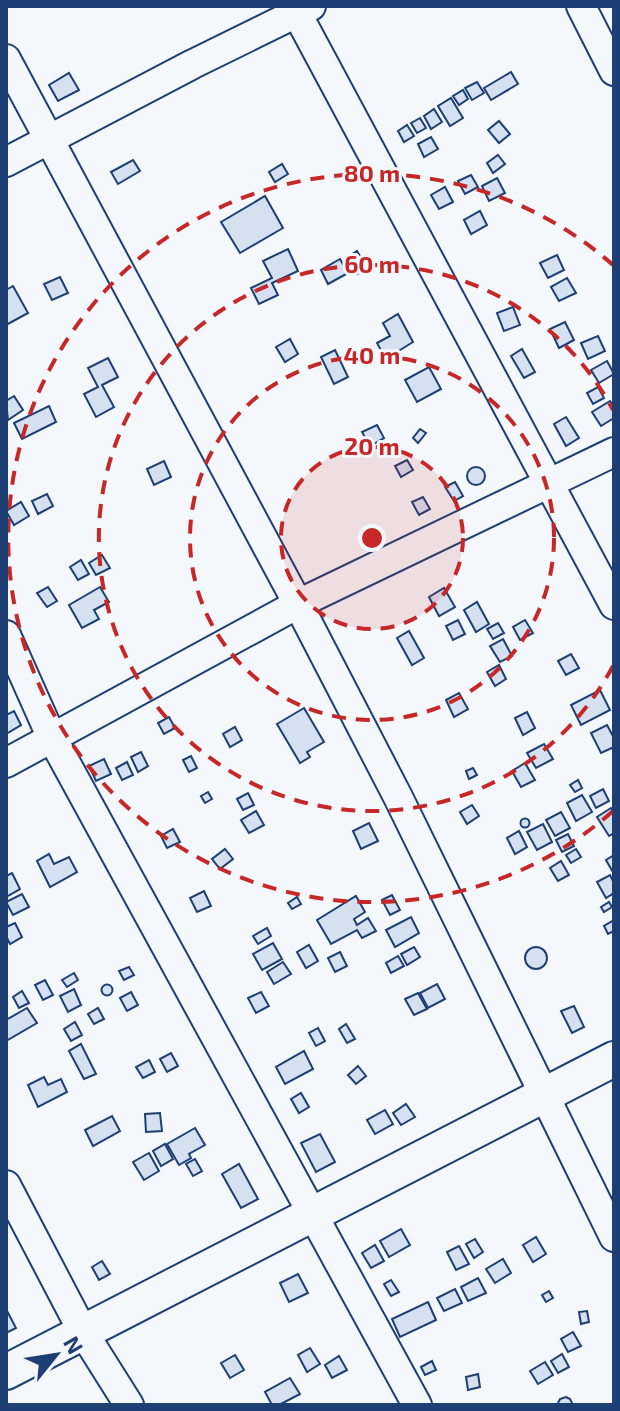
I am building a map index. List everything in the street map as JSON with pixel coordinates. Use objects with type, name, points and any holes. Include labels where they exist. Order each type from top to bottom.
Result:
[{"type":"street","points":[[581,6],[614,71]]},
{"type":"street","points":[[6,162],[300,8],[614,605]]},
{"type":"street","points":[[6,59],[398,797],[614,1237]]},
{"type":"street","points":[[6,763],[298,604],[614,452]]},
{"type":"street","points":[[6,635],[51,736],[417,1405]]},
{"type":"street","points":[[6,1372],[614,1059]]},
{"type":"street","points":[[6,1185],[83,1332],[129,1405]]},
{"type":"building","points":[[511,72],[518,84],[491,100],[484,88]]},
{"type":"building","points":[[69,73],[79,90],[58,101],[49,85]]},
{"type":"building","points":[[477,82],[484,93],[472,100],[465,88]]},
{"type":"building","points":[[463,90],[468,99],[459,105],[453,96]]},
{"type":"building","points":[[451,98],[463,118],[450,126],[438,106]]},
{"type":"building","points":[[434,109],[442,122],[431,129],[424,116]]},
{"type":"building","points":[[420,118],[426,128],[417,133],[411,123]]},
{"type":"building","points":[[499,121],[510,134],[499,143],[488,130]]},
{"type":"building","points":[[407,125],[414,136],[404,142],[398,131]]},
{"type":"building","points":[[431,137],[438,149],[424,157],[418,144]]},
{"type":"building","points":[[498,155],[505,164],[493,173],[487,163]]},
{"type":"building","points":[[133,160],[140,171],[118,184],[111,172]]},
{"type":"building","points":[[282,164],[288,174],[275,182],[269,172]]},
{"type":"building","points":[[471,175],[478,187],[465,194],[458,181]]},
{"type":"building","points":[[497,178],[505,193],[489,201],[482,186]]},
{"type":"building","points":[[445,187],[453,202],[439,209],[431,195]]},
{"type":"building","points":[[265,196],[283,228],[240,253],[221,222]]},
{"type":"building","points":[[480,211],[487,225],[471,234],[464,220]]},
{"type":"building","points":[[288,249],[298,271],[272,283],[278,295],[259,304],[251,288],[272,278],[263,261]]},
{"type":"building","points":[[357,251],[367,268],[357,274],[348,257]]},
{"type":"building","points":[[557,255],[564,270],[548,278],[540,263]]},
{"type":"building","points":[[340,259],[348,273],[328,284],[321,270]]},
{"type":"building","points":[[60,277],[68,293],[52,300],[44,284]]},
{"type":"building","points":[[567,278],[576,293],[559,301],[551,287]]},
{"type":"building","points":[[13,286],[28,313],[6,325],[6,290]]},
{"type":"building","points":[[513,307],[520,325],[504,331],[497,313]]},
{"type":"building","points":[[398,314],[413,342],[397,352],[401,358],[389,365],[377,343],[390,336],[383,323]]},
{"type":"building","points":[[565,322],[574,340],[559,348],[550,329]]},
{"type":"building","points":[[598,336],[605,351],[588,359],[581,343]]},
{"type":"building","points":[[290,339],[298,354],[285,362],[276,347]]},
{"type":"building","points":[[522,349],[535,372],[524,378],[511,356]]},
{"type":"building","points":[[335,350],[348,377],[334,384],[321,357]]},
{"type":"building","points":[[108,358],[118,377],[102,385],[114,407],[96,417],[84,394],[98,387],[88,368]]},
{"type":"building","points":[[607,361],[614,374],[599,383],[591,370]]},
{"type":"building","points":[[429,367],[441,389],[417,402],[405,380]]},
{"type":"building","points":[[598,387],[604,398],[593,404],[587,393]]},
{"type":"building","points":[[14,396],[23,410],[8,420],[6,401]]},
{"type":"building","points":[[610,401],[614,407],[614,418],[601,426],[592,412]]},
{"type":"building","points":[[49,406],[56,422],[22,439],[14,423]]},
{"type":"building","points":[[566,417],[579,438],[566,446],[554,424]]},
{"type":"building","points":[[377,425],[384,438],[370,446],[362,432]]},
{"type":"building","points":[[420,429],[426,433],[418,443],[413,438]]},
{"type":"building","points":[[407,460],[413,470],[401,477],[395,466]]},
{"type":"building","points":[[164,461],[171,477],[154,485],[147,469]]},
{"type":"building","points":[[476,467],[485,476],[476,485],[467,476]]},
{"type":"building","points":[[455,482],[463,496],[454,501],[445,487]]},
{"type":"building","points":[[47,494],[53,506],[38,514],[32,501]]},
{"type":"building","points":[[423,497],[430,509],[419,515],[412,502]]},
{"type":"building","points":[[21,502],[29,516],[14,525],[6,511]]},
{"type":"building","points":[[102,555],[110,568],[96,575],[89,563]]},
{"type":"building","points":[[81,560],[89,574],[78,580],[70,567]]},
{"type":"building","points":[[48,587],[57,601],[47,607],[37,593]]},
{"type":"building","points":[[100,587],[109,602],[94,610],[99,619],[82,628],[69,605]]},
{"type":"building","points":[[444,588],[455,607],[439,616],[429,597]]},
{"type":"building","points":[[477,602],[489,624],[476,632],[464,610]]},
{"type":"building","points":[[458,620],[465,634],[453,640],[446,626]]},
{"type":"building","points":[[525,620],[533,633],[520,640],[513,627]]},
{"type":"building","points":[[498,623],[504,633],[493,639],[487,629]]},
{"type":"building","points":[[409,631],[424,658],[412,665],[397,638]]},
{"type":"building","points":[[503,639],[512,656],[500,662],[490,646]]},
{"type":"building","points":[[571,654],[579,668],[566,675],[558,661]]},
{"type":"building","points":[[499,665],[506,679],[495,686],[487,672]]},
{"type":"building","points":[[600,690],[610,710],[581,725],[571,705]]},
{"type":"building","points":[[459,693],[468,709],[454,717],[446,700]]},
{"type":"building","points":[[304,708],[324,742],[307,752],[310,757],[300,763],[277,724]]},
{"type":"building","points":[[14,711],[21,725],[6,734],[6,715]]},
{"type":"building","points":[[527,712],[535,728],[523,735],[515,718]]},
{"type":"building","points":[[169,717],[175,728],[164,734],[158,723]]},
{"type":"building","points":[[607,725],[614,738],[614,747],[601,753],[591,733]]},
{"type":"building","points":[[235,727],[242,740],[230,747],[223,734]]},
{"type":"building","points":[[544,744],[553,759],[536,768],[527,753]]},
{"type":"building","points":[[141,752],[148,766],[138,772],[131,757]]},
{"type":"building","points":[[191,756],[197,768],[189,772],[183,760]]},
{"type":"building","points":[[104,759],[111,774],[96,781],[89,766]]},
{"type":"building","points":[[127,762],[133,775],[122,780],[116,768]]},
{"type":"building","points":[[525,763],[535,780],[521,787],[512,771]]},
{"type":"building","points":[[473,768],[477,775],[469,779],[466,771]]},
{"type":"building","points":[[578,780],[582,788],[575,792],[570,785]]},
{"type":"building","points":[[603,789],[609,801],[596,808],[590,796]]},
{"type":"building","points":[[208,792],[212,799],[205,803],[201,796]]},
{"type":"building","points":[[248,793],[254,805],[243,810],[237,799]]},
{"type":"building","points":[[582,795],[592,812],[576,821],[567,803]]},
{"type":"building","points":[[472,805],[479,816],[467,824],[460,812]]},
{"type":"building","points":[[611,808],[614,812],[614,833],[609,836],[597,817]]},
{"type":"building","points":[[256,811],[264,825],[249,833],[241,820]]},
{"type":"building","points":[[561,812],[570,828],[555,836],[546,820]]},
{"type":"building","points":[[525,819],[529,823],[525,827],[521,823]]},
{"type":"building","points":[[369,823],[378,841],[361,849],[353,831]]},
{"type":"building","points":[[543,824],[552,842],[537,850],[527,832]]},
{"type":"building","points":[[173,829],[180,842],[167,848],[161,836]]},
{"type":"building","points":[[519,831],[527,847],[515,854],[507,838]]},
{"type":"building","points":[[568,834],[574,846],[562,852],[556,840]]},
{"type":"building","points":[[225,849],[233,859],[220,869],[212,859]]},
{"type":"building","points":[[576,849],[581,857],[571,863],[566,855]]},
{"type":"building","points":[[49,854],[54,864],[69,857],[77,872],[50,887],[37,861]]},
{"type":"building","points":[[614,855],[614,874],[606,860]]},
{"type":"building","points":[[561,861],[569,875],[558,881],[550,868]]},
{"type":"building","points":[[12,873],[20,889],[6,897],[6,876]]},
{"type":"building","points":[[610,875],[614,893],[606,898],[597,882]]},
{"type":"building","points":[[204,891],[211,906],[197,912],[190,898]]},
{"type":"building","points":[[22,894],[29,907],[13,915],[6,902]]},
{"type":"building","points":[[392,895],[400,910],[390,915],[382,900]]},
{"type":"building","points":[[356,896],[365,912],[354,919],[357,925],[368,918],[376,931],[362,938],[357,930],[331,944],[317,920]]},
{"type":"building","points":[[297,897],[301,904],[292,909],[288,903]]},
{"type":"building","points":[[609,902],[612,907],[604,912],[601,907]]},
{"type":"building","points":[[411,917],[419,933],[395,947],[386,930]]},
{"type":"building","points":[[614,920],[614,931],[608,934],[604,926]]},
{"type":"building","points":[[15,923],[22,937],[10,944],[6,927]]},
{"type":"building","points":[[267,928],[271,936],[258,944],[253,936]]},
{"type":"building","points":[[273,943],[282,959],[262,970],[253,954]]},
{"type":"building","points":[[309,945],[318,961],[306,968],[297,952]]},
{"type":"building","points":[[414,947],[420,957],[407,965],[401,954]]},
{"type":"building","points":[[536,947],[544,950],[547,958],[544,966],[536,969],[528,966],[525,958],[528,950]]},
{"type":"building","points":[[340,952],[347,966],[335,972],[328,958]]},
{"type":"building","points":[[398,956],[404,966],[391,973],[386,963]]},
{"type":"building","points":[[283,962],[291,974],[274,984],[267,972]]},
{"type":"building","points":[[129,967],[134,975],[124,980],[119,971]]},
{"type":"building","points":[[74,973],[78,980],[67,987],[62,980]]},
{"type":"building","points":[[45,980],[53,995],[43,1000],[35,985]]},
{"type":"building","points":[[437,984],[445,999],[428,1008],[420,993]]},
{"type":"building","points":[[107,985],[112,990],[107,995],[102,990]]},
{"type":"building","points":[[74,989],[81,1005],[68,1012],[60,996]]},
{"type":"building","points":[[22,991],[29,1003],[19,1008],[13,997]]},
{"type":"building","points":[[131,992],[138,1005],[127,1011],[120,998]]},
{"type":"building","points":[[261,992],[269,1006],[256,1013],[248,998]]},
{"type":"building","points":[[418,993],[427,1009],[414,1015],[405,999]]},
{"type":"building","points":[[574,1006],[584,1027],[572,1033],[561,1011]]},
{"type":"building","points":[[27,1008],[37,1023],[6,1041],[6,1020]]},
{"type":"building","points":[[98,1008],[104,1019],[94,1024],[88,1014]]},
{"type":"building","points":[[75,1022],[82,1035],[71,1041],[64,1029]]},
{"type":"building","points":[[346,1024],[355,1039],[347,1043],[339,1029]]},
{"type":"building","points":[[318,1028],[325,1041],[316,1046],[309,1033]]},
{"type":"building","points":[[81,1044],[96,1074],[84,1079],[69,1051]]},
{"type":"building","points":[[304,1051],[313,1069],[285,1084],[276,1067]]},
{"type":"building","points":[[171,1053],[178,1066],[167,1072],[160,1059]]},
{"type":"building","points":[[149,1060],[155,1072],[143,1078],[136,1067]]},
{"type":"building","points":[[358,1066],[366,1076],[356,1084],[348,1075]]},
{"type":"building","points":[[44,1077],[48,1085],[61,1079],[67,1092],[38,1107],[28,1085]]},
{"type":"building","points":[[301,1093],[309,1107],[299,1113],[291,1099]]},
{"type":"building","points":[[406,1104],[415,1117],[401,1125],[393,1113]]},
{"type":"building","points":[[385,1110],[393,1124],[375,1134],[367,1120]]},
{"type":"building","points":[[160,1113],[162,1131],[146,1132],[145,1114]]},
{"type":"building","points":[[112,1116],[120,1131],[93,1146],[85,1130]]},
{"type":"building","points":[[195,1128],[205,1145],[189,1154],[191,1158],[179,1165],[167,1144]]},
{"type":"building","points":[[320,1134],[335,1162],[316,1172],[301,1143]]},
{"type":"building","points":[[165,1144],[173,1159],[161,1166],[153,1151]]},
{"type":"building","points":[[149,1153],[159,1171],[144,1180],[133,1162]]},
{"type":"building","points":[[195,1159],[202,1171],[193,1176],[186,1164]]},
{"type":"building","points":[[239,1164],[258,1199],[241,1208],[222,1174]]},
{"type":"building","points":[[401,1229],[410,1245],[389,1257],[380,1241]]},
{"type":"building","points":[[536,1237],[546,1254],[533,1262],[523,1245]]},
{"type":"building","points":[[475,1239],[483,1252],[474,1258],[466,1244]]},
{"type":"building","points":[[375,1245],[384,1261],[371,1268],[362,1253]]},
{"type":"building","points":[[459,1246],[469,1264],[456,1270],[447,1252]]},
{"type":"building","points":[[503,1259],[511,1273],[495,1283],[486,1269]]},
{"type":"building","points":[[102,1261],[110,1274],[99,1280],[92,1267]]},
{"type":"building","points":[[298,1274],[308,1293],[289,1302],[280,1283]]},
{"type":"building","points":[[478,1278],[486,1293],[468,1301],[461,1287]]},
{"type":"building","points":[[391,1280],[399,1292],[391,1296],[384,1284]]},
{"type":"building","points":[[455,1289],[462,1303],[444,1311],[437,1298]]},
{"type":"building","points":[[549,1291],[553,1298],[546,1302],[542,1295]]},
{"type":"building","points":[[428,1302],[436,1320],[400,1337],[392,1319]]},
{"type":"building","points":[[6,1309],[16,1328],[6,1333]]},
{"type":"building","points":[[587,1311],[589,1322],[581,1324],[579,1312]]},
{"type":"building","points":[[573,1332],[581,1346],[568,1352],[561,1339]]},
{"type":"building","points":[[310,1348],[320,1364],[307,1372],[298,1355]]},
{"type":"building","points":[[562,1354],[569,1367],[558,1373],[551,1361]]},
{"type":"building","points":[[235,1355],[244,1370],[230,1378],[221,1363]]},
{"type":"building","points":[[339,1356],[347,1370],[332,1378],[325,1365]]},
{"type":"building","points":[[432,1361],[436,1370],[425,1375],[421,1367]]},
{"type":"building","points":[[545,1362],[553,1375],[538,1384],[530,1371]]},
{"type":"building","points":[[478,1374],[480,1387],[468,1390],[466,1377]]},
{"type":"building","points":[[290,1378],[300,1394],[279,1405],[272,1405],[265,1392]]},
{"type":"building","points":[[566,1397],[573,1405],[557,1405],[560,1399]]}]
